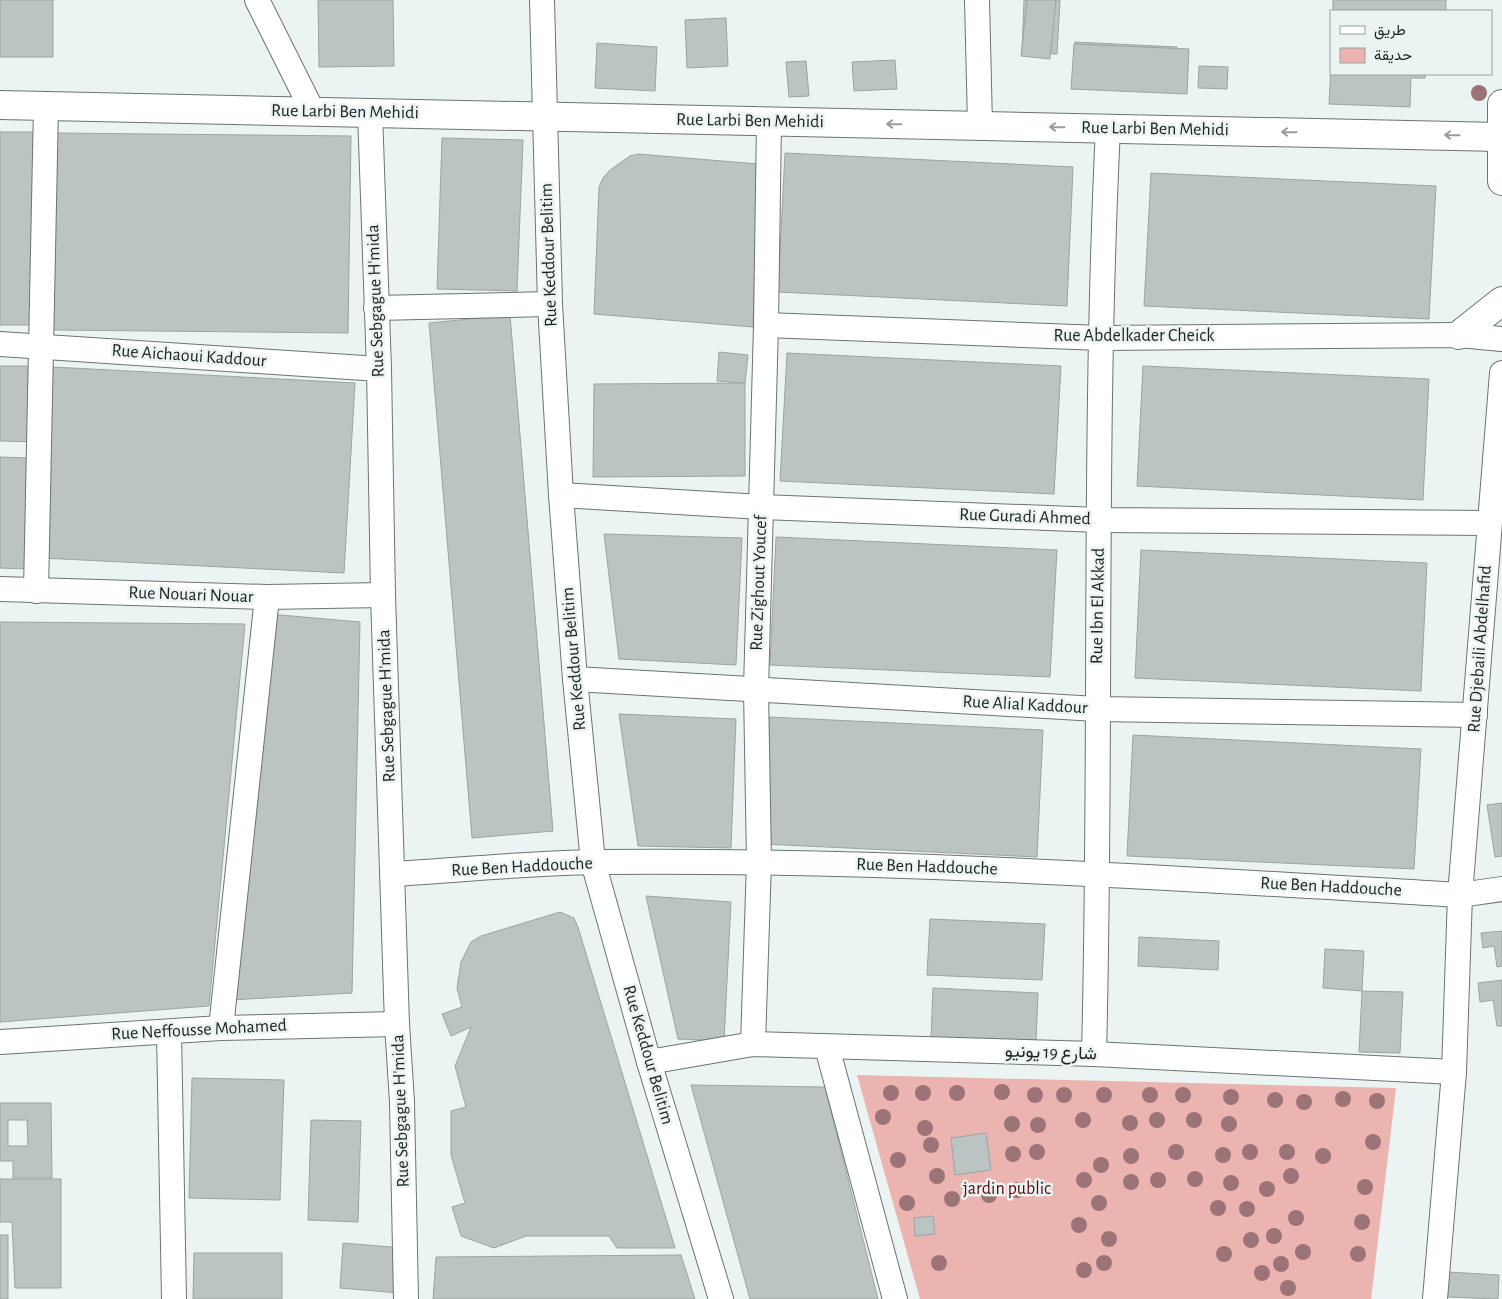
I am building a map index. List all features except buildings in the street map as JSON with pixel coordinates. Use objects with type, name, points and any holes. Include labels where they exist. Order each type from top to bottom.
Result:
[{"type":"street","points":[[257,0],[313,112]]},
{"type":"street","name":"Rue Keddour Belitim","points":[[542,0],[550,304],[560,496],[593,862],[649,1062],[721,1299]]},
{"type":"street","points":[[977,0],[980,126]]},
{"type":"street","points":[[1502,104],[1502,181]]},
{"type":"street","name":"Rue Larbi Ben Mehidi","points":[[0,105],[1501,136]]},
{"type":"street","points":[[36,590],[46,106]]},
{"type":"street","name":"Rue Sebgague H'mida","points":[[370,112],[379,369],[383,595],[397,1024],[402,1102],[406,1299]]},
{"type":"street","name":"Rue Zighout Youcef","points":[[753,1044],[759,862],[756,689],[766,325],[769,121]]},
{"type":"street","name":"Rue Ibn El Akkad","points":[[1094,1054],[1098,873],[1097,709],[1101,338],[1108,128]]},
{"type":"street","points":[[1459,335],[1502,301]]},
{"type":"street","points":[[376,308],[550,304]]},
{"type":"street","name":"Rue Abdelkader Cheick","points":[[766,325],[1101,338],[1459,335],[1502,339]]},
{"type":"street","name":"Rue Aichaoui Kaddour","points":[[0,344],[379,369]]},
{"type":"street","name":"Rue Djebaili Abdelhafid","points":[[1435,1299],[1454,1072],[1460,894],[1502,373]]},
{"type":"street","name":"Rue Guradi Ahmed","points":[[560,496],[761,507],[1099,520],[1489,523]]},
{"type":"street","name":"Rue Nouari Nouar","points":[[0,589],[267,597],[383,595]]},
{"type":"street","points":[[221,1028],[267,597]]},
{"type":"street","name":"Rue Alial Kaddour","points":[[575,679],[1097,709],[1475,715]]},
{"type":"street","name":"Rue Ben Haddouche","points":[[393,874],[593,862],[759,862],[1098,873],[1460,894],[1502,889]]},
{"type":"street","name":"Rue Neffousse Mohamed","points":[[0,1042],[221,1028],[397,1024]]},
{"type":"street","points":[[169,1032],[174,1299]]},
{"type":"street","name":"شارع 19 يونيو","points":[[649,1062],[753,1044],[1094,1054],[1454,1072]]},
{"type":"street","points":[[827,1047],[895,1299]]},
{"type":"green space","name":"jardin public","points":[[857,1075],[1396,1088],[1371,1299],[920,1299]]}]
